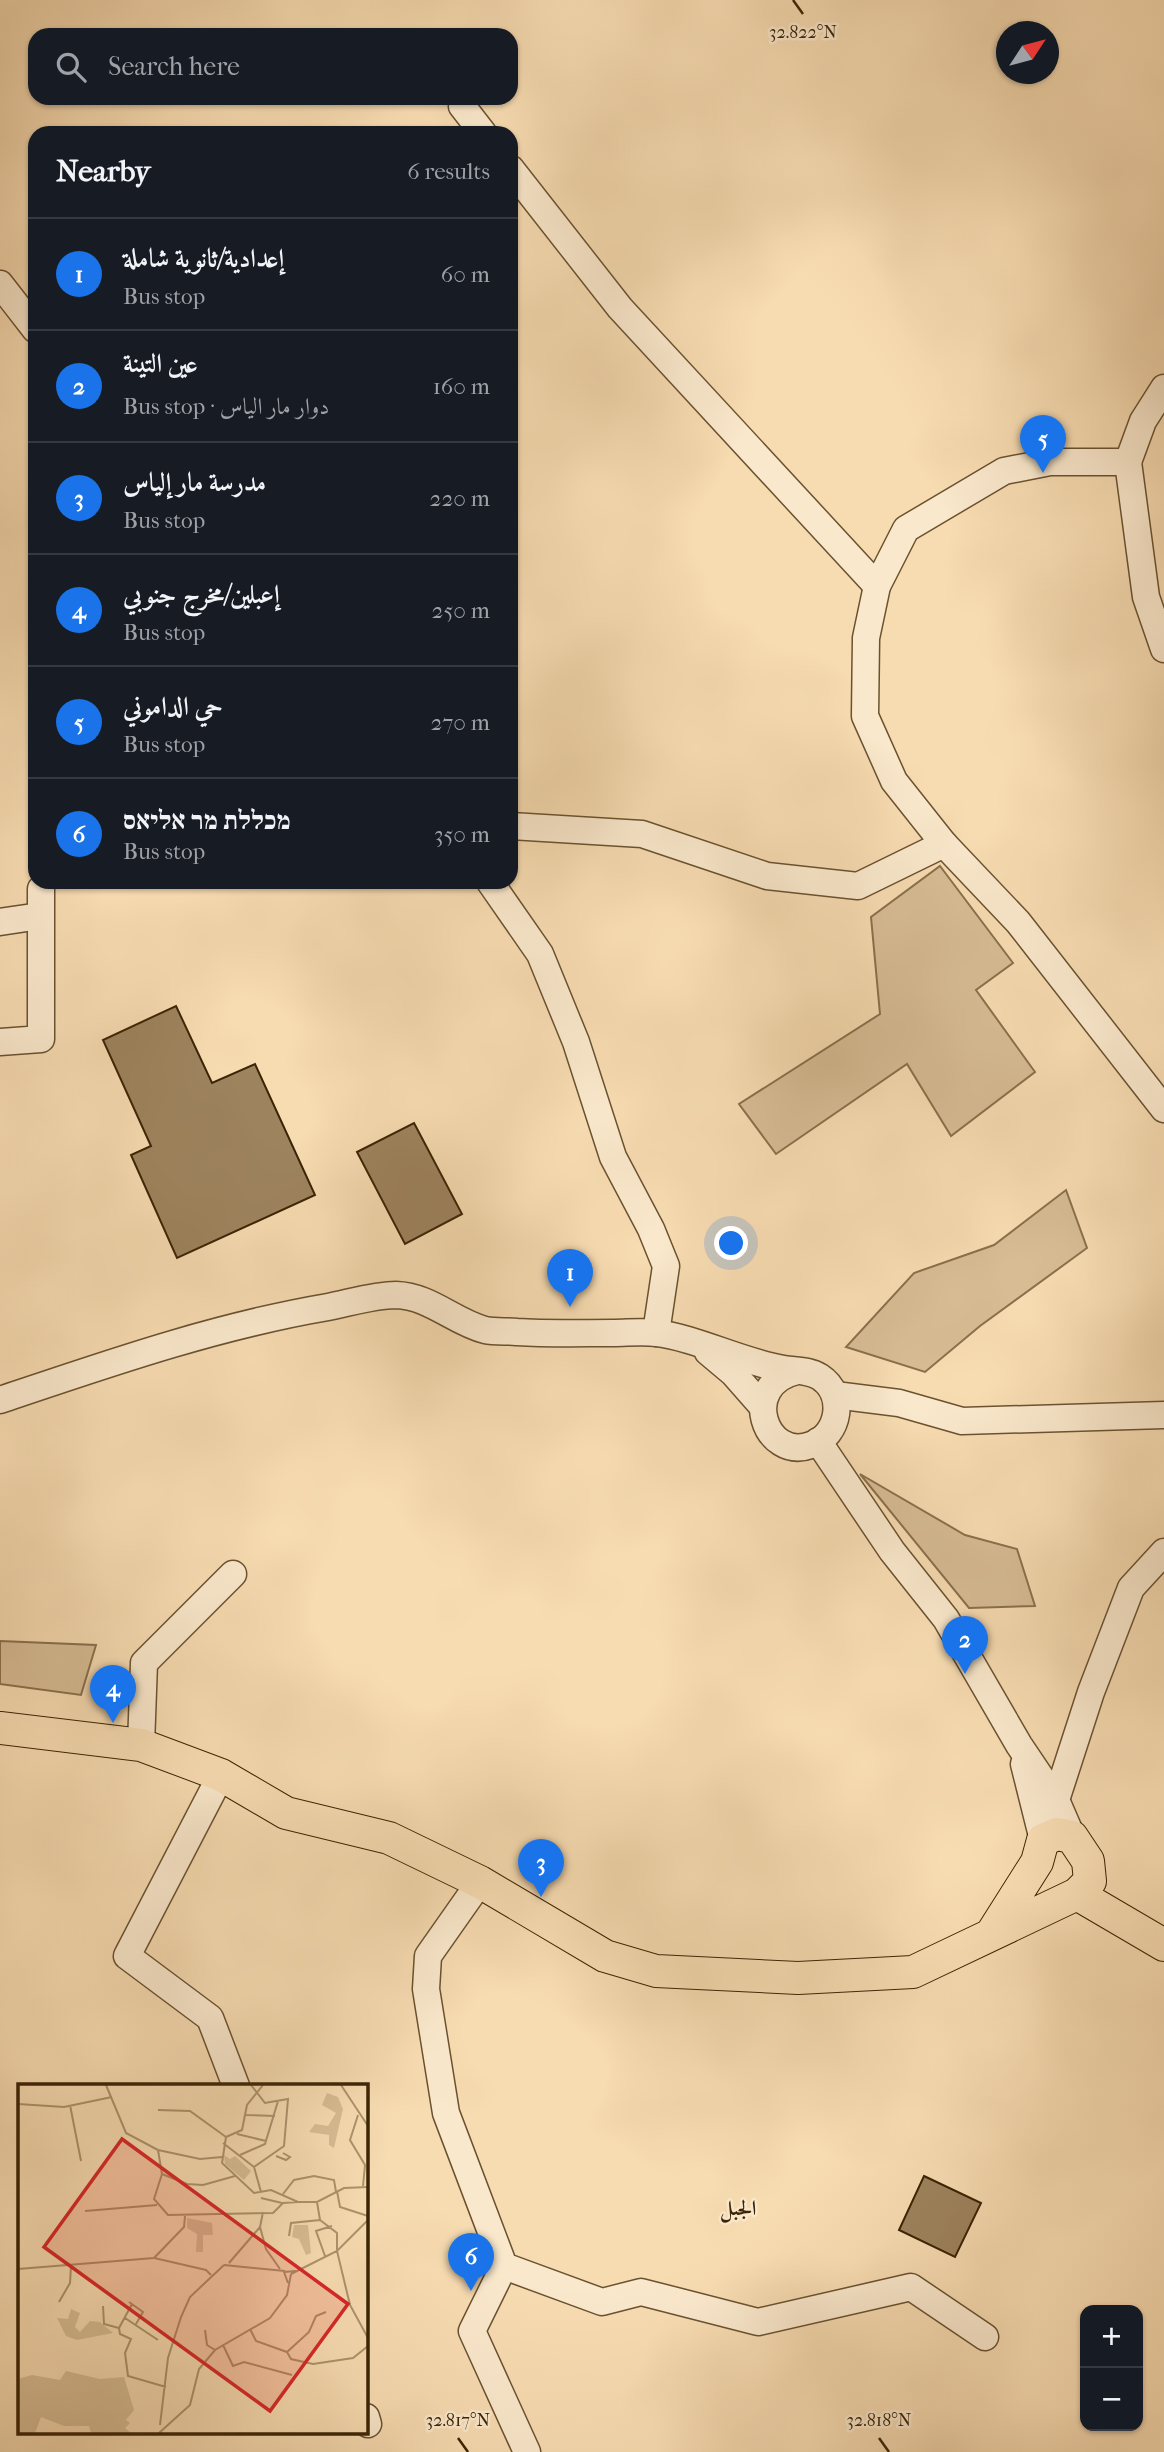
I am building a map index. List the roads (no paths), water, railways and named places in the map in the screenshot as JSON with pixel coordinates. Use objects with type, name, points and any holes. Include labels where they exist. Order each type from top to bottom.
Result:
[{"type":"main road","points":[[0,1728],[141,1745],[221,1775],[286,1813],[389,1838],[480,1882],[605,1955],[656,1971],[798,1978],[913,1972],[1079,1886]]},
{"type":"main road","points":[[1051,1846],[1050,1884],[1079,1886]]},
{"type":"main road","points":[[1051,1846],[1079,1886],[1134,1929],[1164,1945]]},
{"type":"main road","points":[[992,1933],[1051,1846]]},
{"type":"street","points":[[462,106],[478,126]]},
{"type":"street","points":[[518,178],[620,308],[877,586]]},
{"type":"street","points":[[1,288],[28,321]]},
{"type":"street","points":[[1164,388],[1143,421],[1128,462],[1146,597],[1164,649]]},
{"type":"street","points":[[1128,462],[1050,462],[1004,471],[906,529],[877,586],[866,638],[865,716],[894,780],[944,844],[1018,922],[1164,1109]]},
{"type":"street","points":[[518,826],[642,834],[767,876],[858,886],[944,844]]},
{"type":"street","points":[[0,1042],[41,1039],[41,889]]},
{"type":"street","points":[[495,889],[540,954],[576,1042],[613,1157],[651,1229],[666,1266],[656,1333]]},
{"type":"street","points":[[0,922],[40,916]]},
{"type":"street","points":[[0,1401],[205,1334],[299,1312],[396,1295],[427,1302],[485,1330],[549,1334],[656,1333],[765,1366],[818,1376],[835,1395],[899,1404],[962,1421],[1164,1415]]},
{"type":"street","points":[[702,1347],[733,1373],[762,1406]]},
{"type":"street","points":[[797,1371],[775,1380],[765,1393],[762,1406],[765,1425],[781,1442],[804,1447],[818,1441],[835,1422],[835,1395]]},
{"type":"street","points":[[818,1441],[892,1551],[946,1619],[1019,1745],[1056,1800]]},
{"type":"street","points":[[1051,1846],[1056,1800],[1091,1692],[1131,1588],[1164,1552]]},
{"type":"street","points":[[141,1745],[144,1663],[233,1574]]},
{"type":"street","points":[[1019,1745],[1051,1846]]},
{"type":"street","points":[[221,1775],[127,1956],[210,2018],[235,2084]]},
{"type":"street","points":[[480,1882],[428,1956],[426,1989],[446,2113],[504,2266],[472,2331],[527,2452]]},
{"type":"street","points":[[504,2266],[602,2302],[641,2292],[758,2322],[911,2287],[985,2337]]},
{"type":"place","name":"حي الداموني","points":[[1043,473]]},
{"type":"place","name":"إعدادية/ثانوية شاملة","points":[[570,1307]]},
{"type":"place","name":"عين التينة","points":[[965,1674]]},
{"type":"place","name":"إعبلين/مخرج جنوبي","points":[[113,1723]]},
{"type":"place","name":"مدرسة مار إلياس","points":[[541,1897]]},
{"type":"place","name":"מכללת מר אליאס","points":[[471,2291]]},
{"type":"district","name":"الجبل","points":[[738,2208]]}]
